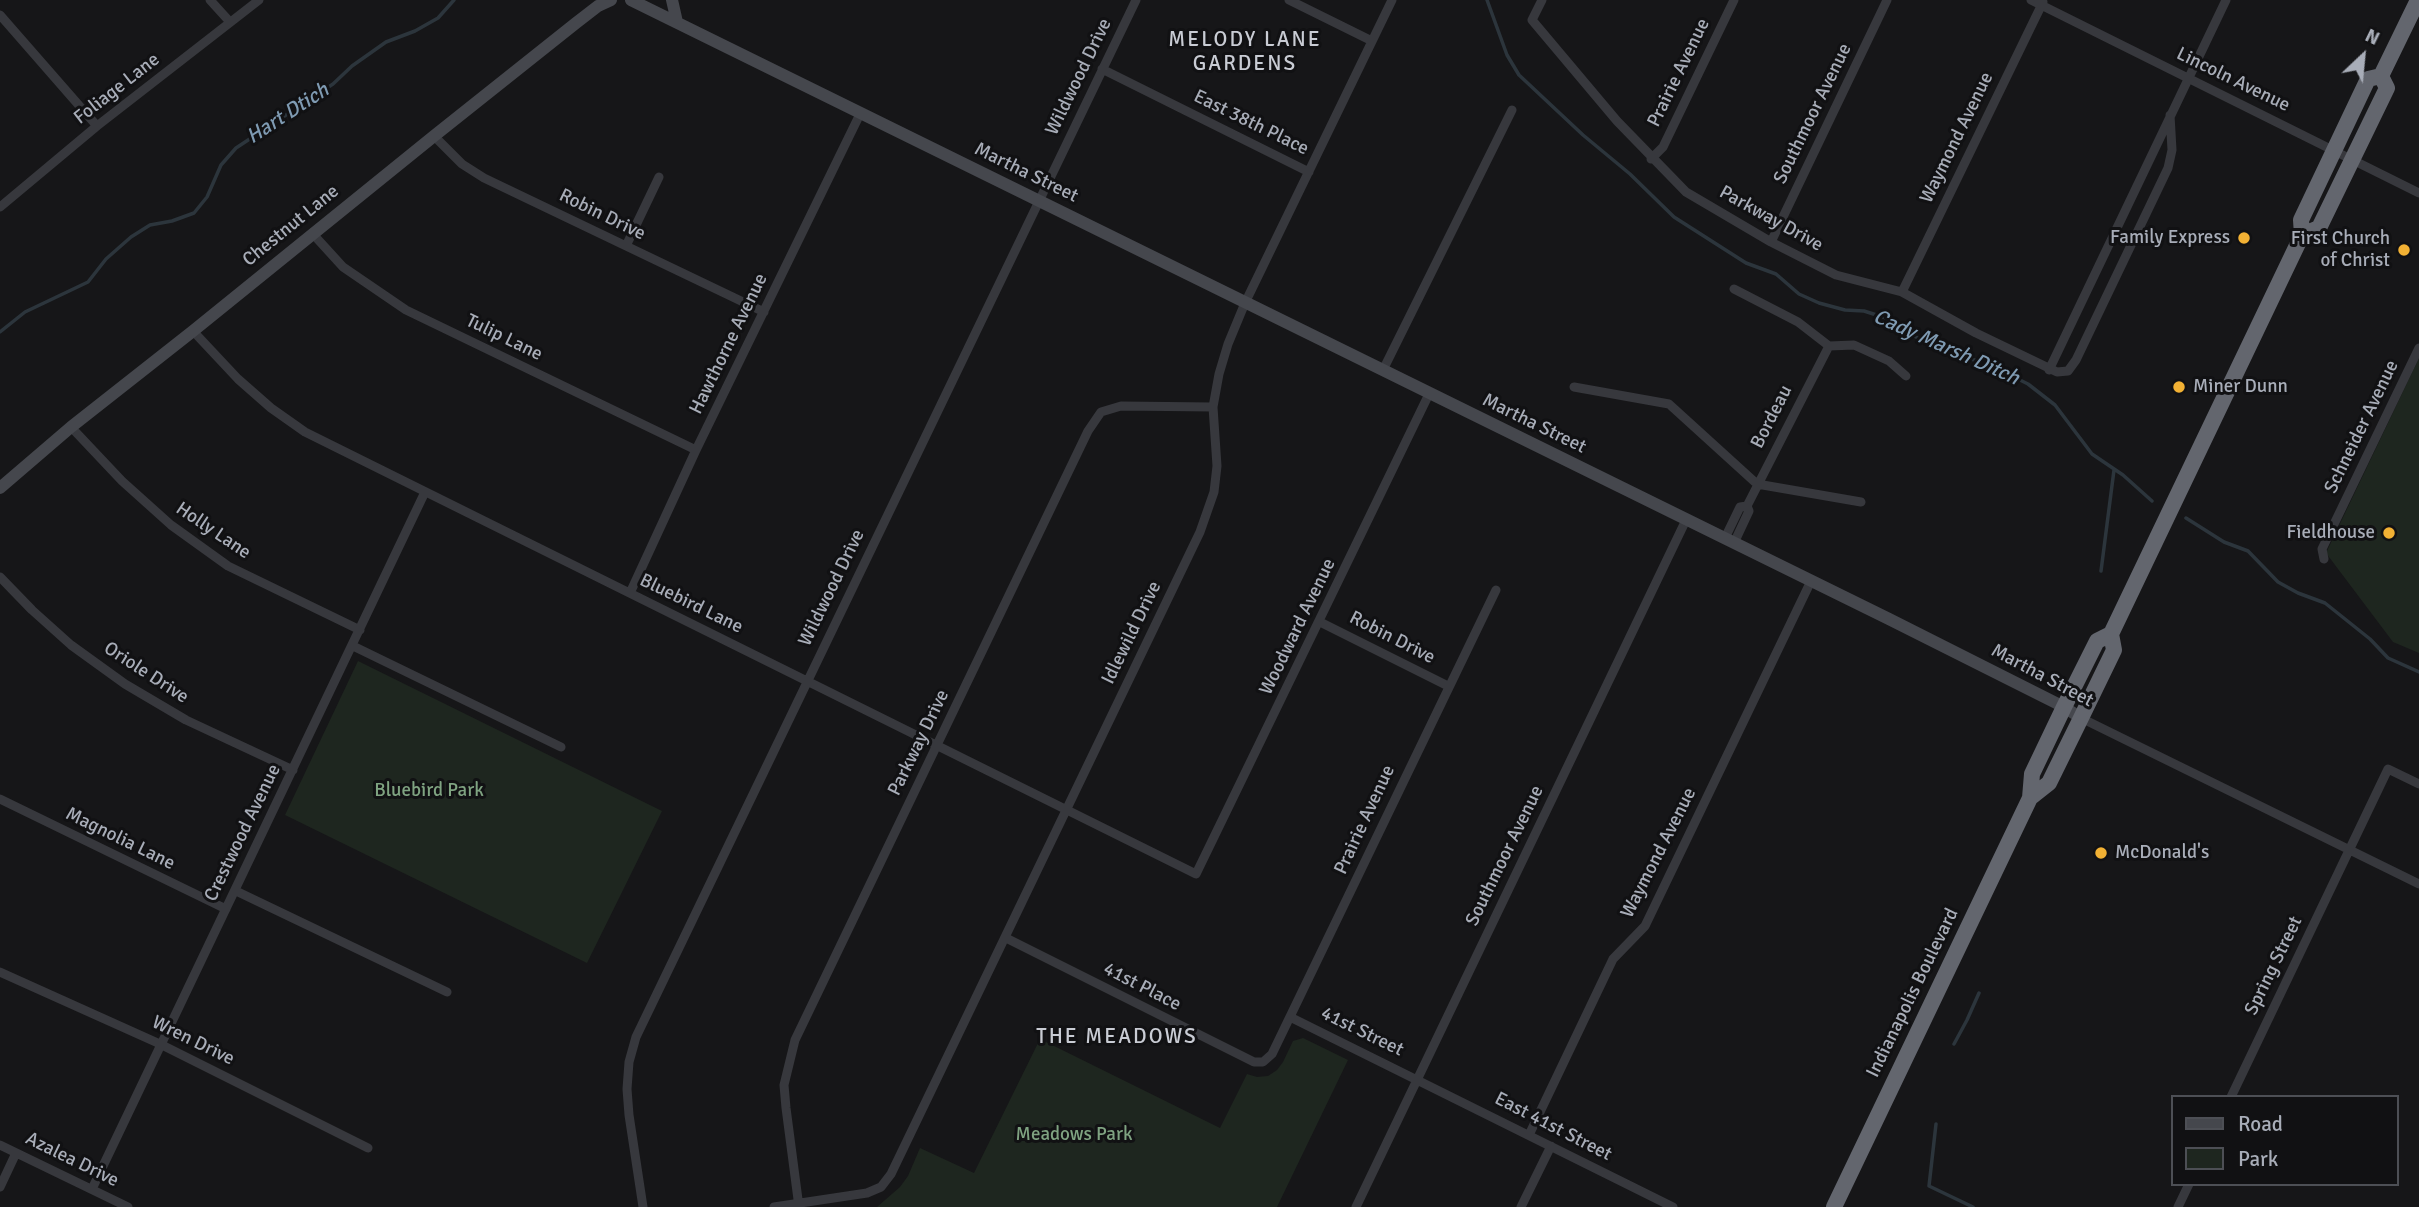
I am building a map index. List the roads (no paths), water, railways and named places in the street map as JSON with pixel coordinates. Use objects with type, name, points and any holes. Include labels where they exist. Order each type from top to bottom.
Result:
[{"type":"highway","name":"Indianapolis Boulevard","points":[[2381,76],[2418,0]]},
{"type":"highway","name":"Indianapolis Boulevard","points":[[2030,797],[2049,783],[2081,718],[2114,650],[2111,634],[2302,235],[2301,220],[2368,79],[2381,76]]},
{"type":"highway","name":"Indianapolis Boulevard","points":[[2302,235],[2319,228],[2387,88],[2381,76]]},
{"type":"highway","name":"Indianapolis Boulevard","points":[[1834,1207],[2030,797],[2032,774],[2064,706],[2097,641],[2111,634]]},
{"type":"street","points":[[210,0],[230,22]]},
{"type":"street","name":"Foliage Lane","points":[[0,208],[97,126],[259,0]]},
{"type":"street","name":"Chestnut Lane","points":[[0,488],[71,426],[434,136],[598,6],[611,0]]},
{"type":"street","name":"Martha Street","points":[[631,0],[2064,706],[2081,718],[2419,884]]},
{"type":"street","points":[[672,0],[677,22]]},
{"type":"street","name":"Wildwood Drive","points":[[642,1207],[627,1089],[629,1062],[636,1037],[1136,0]]},
{"type":"street","points":[[1289,0],[1372,41]]},
{"type":"street","name":"Idlewild Drive","points":[[799,1205],[867,1193],[881,1187],[891,1174],[1200,532],[1214,492],[1217,466],[1213,407],[1224,354],[1245,303],[1392,0]]},
{"type":"street","name":"Parkway Drive","points":[[1542,0],[1532,20],[1616,121],[1686,192],[1771,242],[1836,275],[1902,292],[2049,370]]},
{"type":"street","name":"Prairie Avenue","points":[[1651,159],[1663,147],[1734,0]]},
{"type":"street","name":"Southmoor Avenue","points":[[1771,242],[1887,0]]},
{"type":"street","name":"Lincoln Avenue","points":[[2031,0],[2043,3],[2419,193]]},
{"type":"street","points":[[2170,115],[2172,150],[2168,168],[2082,348],[2068,371],[2049,370],[2188,77],[2226,0]]},
{"type":"street","name":"Waymond Avenue","points":[[1902,292],[2043,3]]},
{"type":"street","points":[[0,15],[97,126]]},
{"type":"street","name":"East 38th Place","points":[[1102,69],[1309,172]]},
{"type":"street","points":[[1383,370],[1512,110]]},
{"type":"street","name":"Hawthorne Avenue","points":[[630,593],[696,450],[861,112]]},
{"type":"street","name":"Robin Drive","points":[[434,136],[462,164],[484,178],[764,312]]},
{"type":"street","points":[[626,246],[659,177]]},
{"type":"street","name":"Tulip Lane","points":[[313,233],[343,267],[406,310],[696,450]]},
{"type":"street","points":[[1734,289],[1798,322],[1829,346],[1854,345],[1889,360],[1906,376]]},
{"type":"street","name":"Bluebird Lane","points":[[193,331],[238,379],[271,408],[305,432],[1196,874]]},
{"type":"street","name":"Bordeau","points":[[1729,541],[1740,507],[1746,506],[1829,346]]},
{"type":"street","name":"Schneider Avenue","points":[[2324,559],[2322,549],[2419,348]]},
{"type":"street","points":[[1574,387],[1669,404],[1757,484],[1861,502]]},
{"type":"street","name":"Woodward Avenue","points":[[1196,874],[1429,394]]},
{"type":"street","name":"Parkway Drive","points":[[799,1205],[784,1085],[795,1040],[1088,431],[1101,412],[1121,406],[1213,407]]},
{"type":"street","name":"Holly Lane","points":[[71,426],[122,481],[171,525],[228,566],[360,630]]},
{"type":"street","name":"Crestwood Avenue","points":[[92,1189],[425,492]]},
{"type":"street","name":"Southmoor Avenue","points":[[1356,1207],[1686,520]]},
{"type":"street","name":"Oriole Drive","points":[[0,577],[71,645],[125,684],[186,720],[293,770]]},
{"type":"street","name":"Waymond Avenue","points":[[1529,1135],[1613,959],[1644,926],[1811,581]]},
{"type":"street","name":"Prairie Avenue","points":[[1263,1062],[1272,1054],[1496,590]]},
{"type":"street","name":"Robin Drive","points":[[1320,622],[1448,686]]},
{"type":"street","points":[[353,646],[561,747]]},
{"type":"street","name":"Spring Street","points":[[2232,1095],[2388,769],[2419,784]]},
{"type":"street","name":"Magnolia Lane","points":[[0,799],[226,909]]},
{"type":"street","points":[[236,891],[447,992]]},
{"type":"street","name":"41st Place","points":[[1006,938],[1254,1062],[1263,1062]]},
{"type":"street","name":"Wren Drive","points":[[0,972],[160,1044],[368,1148]]},
{"type":"street","name":"41st Street","points":[[1290,1017],[1417,1079]]},
{"type":"street","name":"East 41st Street","points":[[1417,1079],[1672,1207]]},
{"type":"street","name":"Azalea Drive","points":[[0,1145],[128,1207]]},
{"type":"street","points":[[1521,1207],[1551,1146]]},
{"type":"street","points":[[0,1187],[16,1153]]},
{"type":"street","points":[[2178,1207],[2188,1186]]},
{"type":"street","points":[[774,1207],[799,1205]]},
{"type":"waterway","name":"Hart Dtich","points":[[0,332],[25,312],[88,282],[106,259],[131,237],[150,225],[194,213],[207,197],[221,165],[236,148],[333,84],[352,66],[386,42],[415,31],[438,18],[454,0]]},
{"type":"waterway","name":"Cady Marsh Ditch","points":[[1487,0],[1507,55],[1519,75],[1674,217],[1746,263],[1776,274],[1799,294],[1819,303],[1886,318],[1920,339],[2000,370],[2028,384],[2055,405],[2092,454],[2123,475],[2152,501]]},
{"type":"waterway","points":[[2101,571],[2114,470]]},
{"type":"waterway","name":"Cady Marsh Ditch","points":[[2186,518],[2224,542],[2248,551],[2278,582],[2325,603],[2370,639],[2388,658],[2419,672]]},
{"type":"waterway","points":[[1954,1044],[1979,993]]},
{"type":"waterway","points":[[1936,1124],[1929,1186],[1973,1207]]},
{"type":"place","name":"Family Express","points":[[2244,238]]},
{"type":"place","name":"First Church of Christ","points":[[2404,250]]},
{"type":"place","name":"Miner Dunn","points":[[2179,387]]},
{"type":"place","name":"Fieldhouse","points":[[2389,533]]},
{"type":"place","name":"McDonald's","points":[[2101,853]]},
{"type":"district","name":"MELODY LANE GARDENS","points":[[1245,52]]},
{"type":"district","name":"THE MEADOWS","points":[[1117,1037]]},
{"type":"park label","name":"Bluebird Park","points":[[429,791]]},
{"type":"park label","name":"Meadows Park","points":[[1074,1135]]}]
